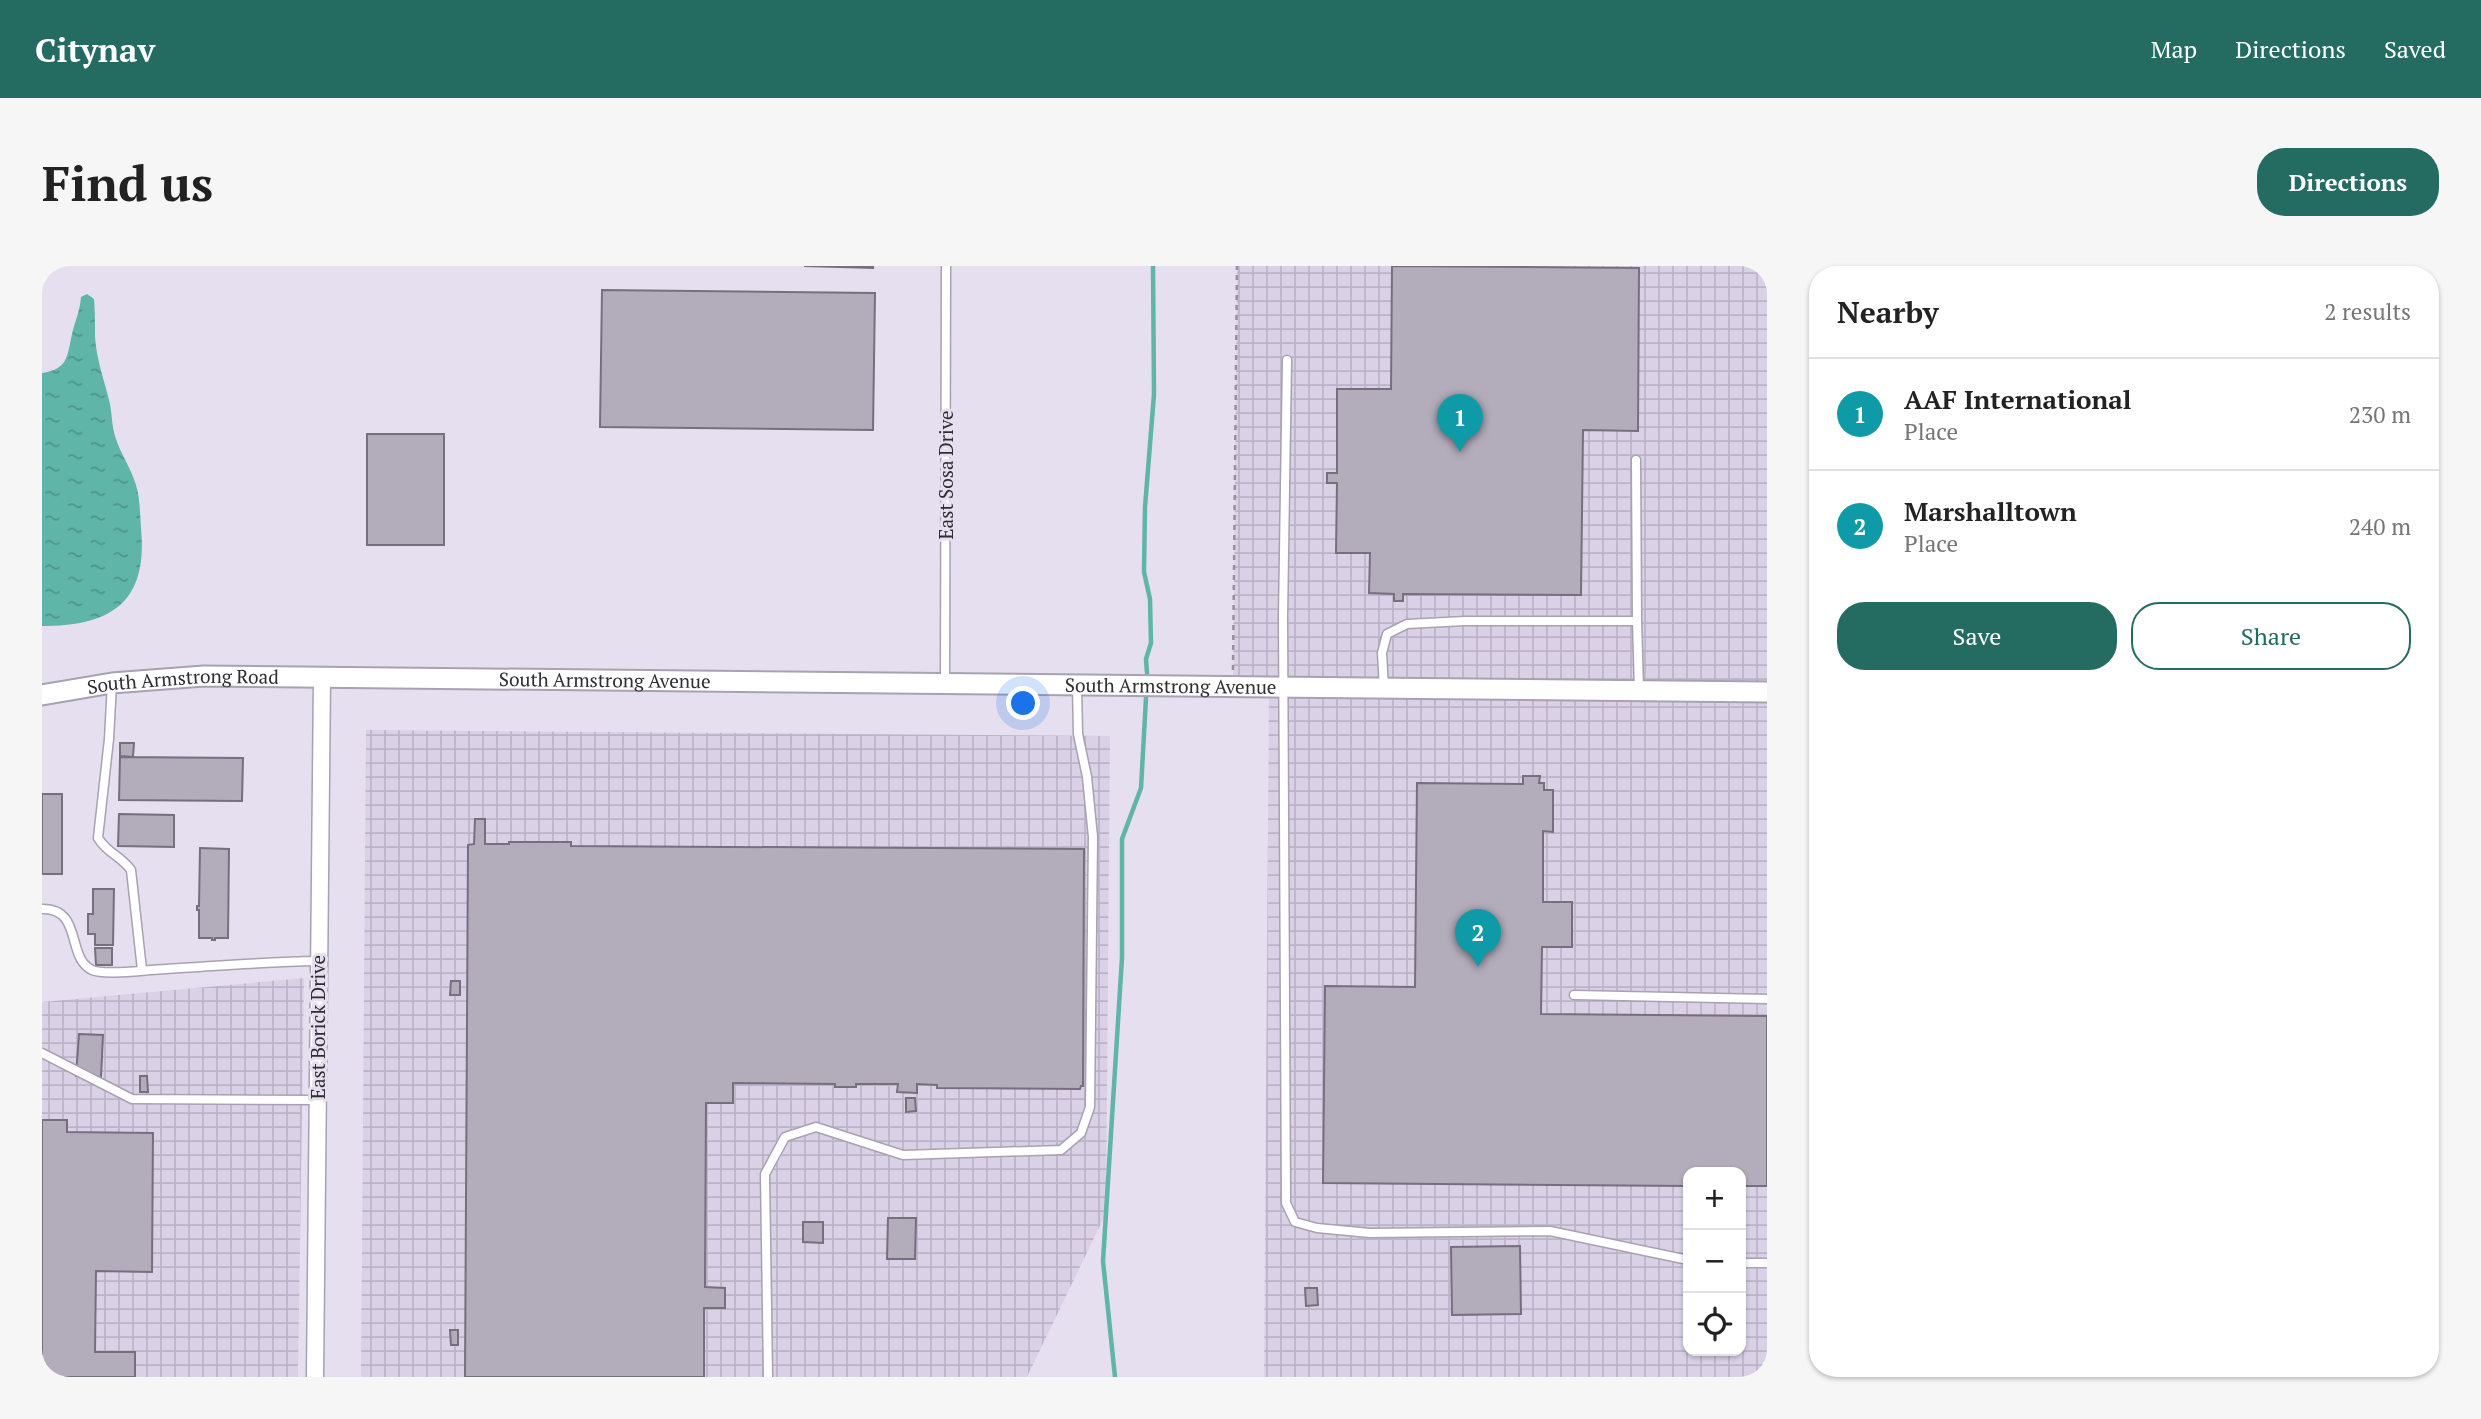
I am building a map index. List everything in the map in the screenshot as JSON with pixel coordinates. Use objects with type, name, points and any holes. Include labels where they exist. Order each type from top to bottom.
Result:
[{"type":"street","name":"South Armstrong Road","points":[[42,695],[112,683],[204,676],[323,677]]},
{"type":"street","name":"South Armstrong Avenue","points":[[323,677],[1767,692]]},
{"type":"street","name":"East Borick Drive","points":[[315,1377],[323,677]]},
{"type":"lane","name":"East Sosa Drive","points":[[945,684],[946,266]]},
{"type":"lane","points":[[1287,360],[1283,688],[1286,1203],[1295,1222],[1317,1228],[1370,1233],[1550,1231],[1683,1259]]},
{"type":"lane","points":[[1636,460],[1639,690]]},
{"type":"lane","points":[[1384,688],[1382,653],[1387,635],[1407,624],[1465,621],[1637,621]]},
{"type":"lane","points":[[112,683],[98,838],[107,851],[122,857],[131,870],[142,970]]},
{"type":"lane","points":[[768,1377],[765,1174],[785,1137],[816,1127],[904,1155],[1061,1150],[1081,1133],[1090,1107],[1093,837],[1087,777],[1078,734],[1077,685]]},
{"type":"lane","points":[[42,909],[51,909],[68,920],[81,961],[93,971],[318,961]]},
{"type":"lane","points":[[1574,995],[1767,999]]},
{"type":"lane","points":[[42,1053],[132,1099],[317,1100]]},
{"type":"lane","points":[[1746,1263],[1767,1263]]},
{"type":"path","points":[[1233,687],[1237,266]]},
{"type":"shaded area","points":[[1237,266],[1767,266],[1767,1377],[1264,1377],[1269,688],[1233,687]]},
{"type":"shaded area","points":[[366,730],[1110,736],[1106,1213],[1027,1377],[361,1377]]},
{"type":"shaded area","points":[[304,978],[298,1377],[42,1377],[42,1002]]},
{"type":"water","points":[[87,294],[94,299],[96,345],[114,432],[137,490],[142,553],[138,575],[131,592],[120,605],[106,615],[88,621],[42,626],[42,373],[57,368],[65,361],[81,297]]},
{"type":"building","points":[[804,266],[873,266],[873,268]]},
{"type":"building","points":[[1392,266],[1639,268],[1638,431],[1583,430],[1581,595],[1403,594],[1403,601],[1394,601],[1394,594],[1369,593],[1370,553],[1336,553],[1337,483],[1327,483],[1327,473],[1337,473],[1337,389],[1391,389]]},
{"type":"building","points":[[602,290],[875,293],[873,430],[600,427]]},
{"type":"building","points":[[367,434],[444,434],[444,545],[367,545]]},
{"type":"building","points":[[120,743],[134,743],[133,757],[120,756]]},
{"type":"building","points":[[120,757],[243,758],[242,801],[119,800]]},
{"type":"building","points":[[1523,776],[1540,776],[1539,783],[1544,783],[1544,790],[1553,790],[1553,832],[1543,831],[1543,902],[1572,902],[1572,947],[1542,947],[1541,1014],[1767,1016],[1767,1186],[1746,1186],[1746,1167],[1683,1167],[1683,1186],[1323,1183],[1325,986],[1415,987],[1417,783],[1523,784]]},
{"type":"building","points":[[42,794],[62,794],[62,874],[42,874]]},
{"type":"building","points":[[119,814],[174,815],[174,847],[118,846]]},
{"type":"building","points":[[475,819],[485,819],[485,844],[571,842],[571,846],[1084,849],[1083,1086],[1080,1089],[937,1088],[937,1085],[917,1084],[917,1093],[897,1092],[898,1084],[835,1087],[835,1084],[733,1083],[733,1103],[706,1103],[705,1287],[725,1288],[725,1308],[704,1308],[704,1377],[465,1377],[468,845],[474,844]]},
{"type":"building","points":[[200,848],[229,849],[228,938],[199,938],[197,906]]},
{"type":"building","points":[[93,889],[114,889],[113,945],[95,945],[95,934],[88,934],[88,914],[93,914]]},
{"type":"building","points":[[95,948],[112,948],[112,965],[96,965]]},
{"type":"building","points":[[451,981],[460,981],[460,995],[450,995]]},
{"type":"building","points":[[79,1034],[103,1035],[101,1077],[76,1076]]},
{"type":"building","points":[[140,1076],[147,1076],[148,1092],[140,1092]]},
{"type":"building","points":[[906,1098],[915,1098],[916,1111],[906,1112]]},
{"type":"building","points":[[42,1120],[67,1120],[67,1132],[153,1133],[152,1272],[96,1271],[95,1352],[135,1352],[135,1377],[42,1377]]},
{"type":"building","points":[[888,1218],[916,1218],[915,1259],[887,1259]]},
{"type":"building","points":[[803,1222],[823,1222],[823,1243],[803,1242]]},
{"type":"building","points":[[1520,1246],[1521,1314],[1452,1315],[1451,1247]]},
{"type":"building","points":[[1305,1288],[1317,1288],[1318,1305],[1306,1306]]},
{"type":"building","points":[[450,1330],[458,1330],[458,1345],[451,1345]]},
{"type":"waterway","points":[[1147,673],[1146,659],[1151,643],[1150,599],[1144,572],[1145,507],[1154,394],[1153,266]]},
{"type":"waterway","points":[[1115,1377],[1103,1261],[1122,958],[1122,839],[1141,788],[1146,698]]},
{"type":"place","name":"AAF International","points":[[1460,452]]},
{"type":"place","name":"Marshalltown","points":[[1478,967]]}]
